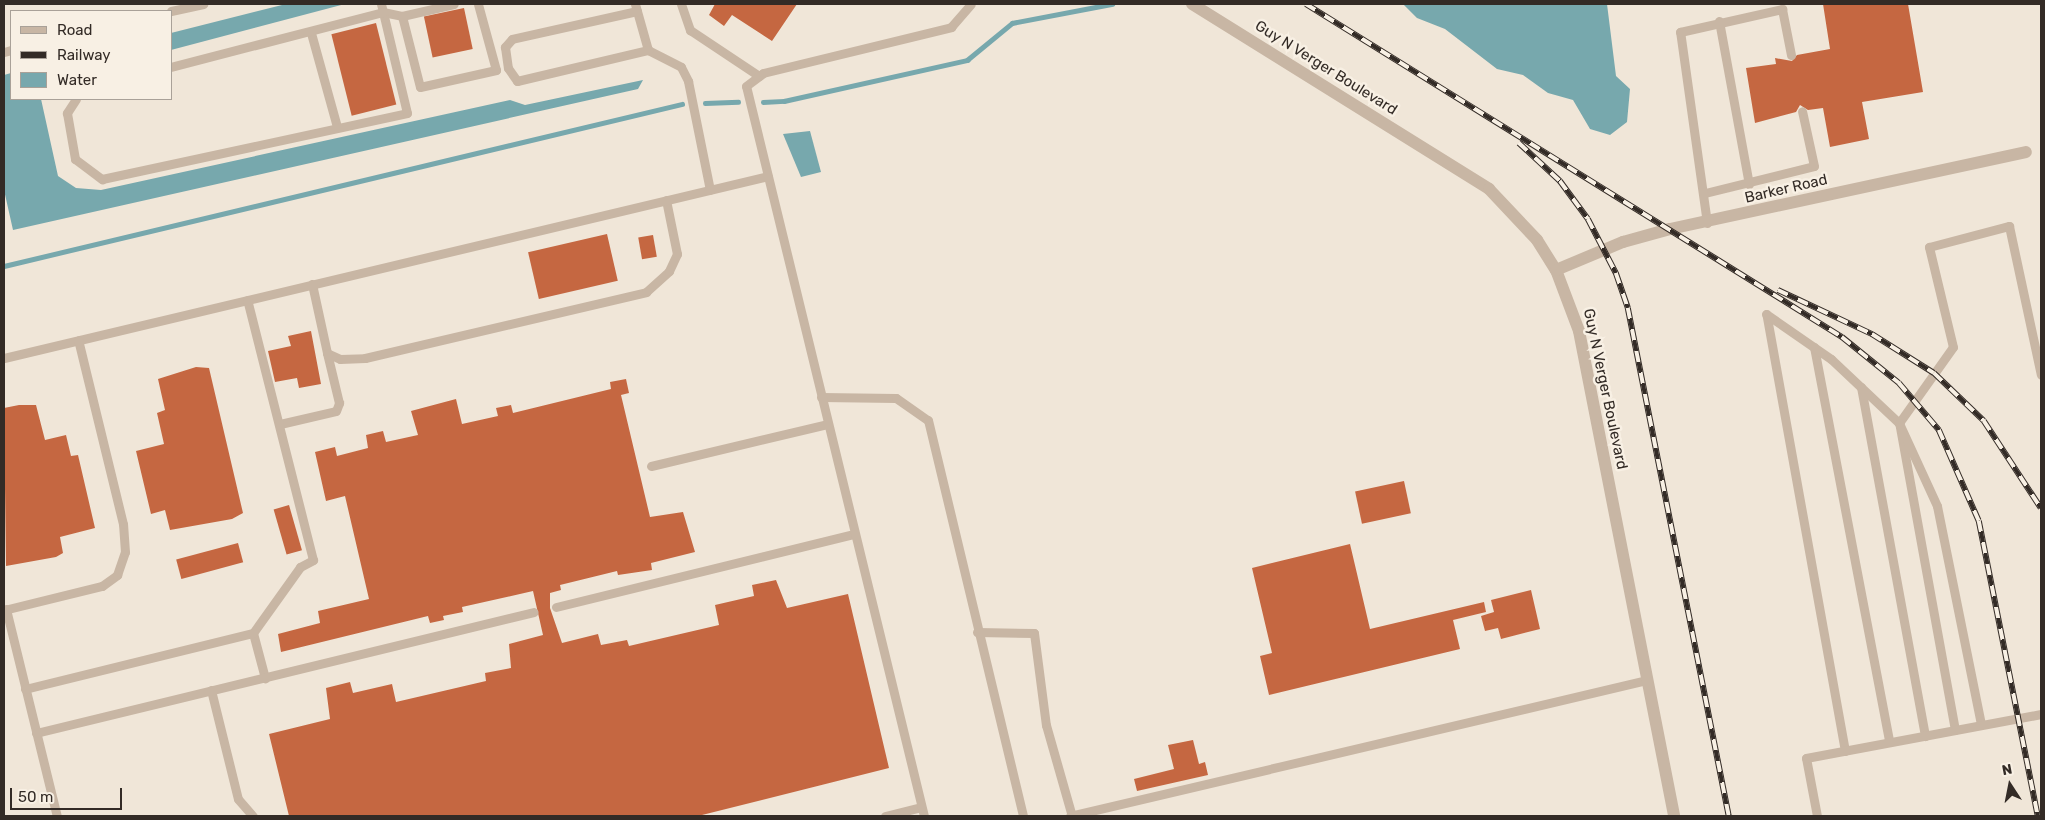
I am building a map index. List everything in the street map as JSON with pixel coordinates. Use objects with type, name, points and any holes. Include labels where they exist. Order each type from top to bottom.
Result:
[{"type":"street","name":"Guy N Verger Boulevard","points":[[1192,4],[1489,189],[1537,240],[1556,270],[1579,331],[1674,816]]},
{"type":"street","name":"Barker Road","points":[[1556,270],[1623,242],[2026,152]]},
{"type":"lane","points":[[172,11],[185,6],[203,4]]},
{"type":"lane","points":[[172,67],[311,32],[382,8],[402,16],[454,4]]},
{"type":"lane","points":[[402,16],[420,87],[496,70],[478,4]]},
{"type":"lane","points":[[681,4],[690,30],[760,76]]},
{"type":"lane","points":[[886,816],[922,812],[746,86],[760,76],[951,27],[971,4]]},
{"type":"lane","points":[[648,50],[636,7],[512,39],[505,47],[508,68],[517,80],[648,50],[681,67],[688,81],[710,190]]},
{"type":"lane","points":[[75,100],[67,112],[75,159],[102,180],[407,113],[382,8]]},
{"type":"lane","points":[[1707,223],[1705,194],[1680,32],[1719,21],[1782,9],[1791,56]]},
{"type":"lane","points":[[1719,21],[1749,184]]},
{"type":"lane","points":[[311,32],[337,127]]},
{"type":"lane","points":[[1705,194],[1814,166],[1802,111]]},
{"type":"lane","points":[[4,358],[768,176]]},
{"type":"lane","points":[[327,353],[340,359],[365,358],[646,292],[669,271],[677,254],[666,200]]},
{"type":"lane","points":[[1955,730],[1899,423],[1953,347],[1929,247],[2008,226],[2041,375]]},
{"type":"lane","points":[[280,424],[336,411],[339,403],[312,284]]},
{"type":"lane","points":[[26,689],[253,633],[300,567],[314,555],[247,300]]},
{"type":"lane","points":[[1845,751],[1766,314],[1814,347],[1861,387],[1899,423],[1936,506],[1981,726]]},
{"type":"lane","points":[[57,816],[5,610],[102,586],[117,575],[125,552],[123,524],[78,340]]},
{"type":"lane","points":[[1814,347],[1889,742]]},
{"type":"lane","points":[[1861,387],[1925,736]]},
{"type":"lane","points":[[821,397],[896,398],[928,420],[977,632],[1023,816]]},
{"type":"lane","points":[[651,466],[827,424]]},
{"type":"lane","points":[[556,607],[854,534]]},
{"type":"lane","points":[[36,733],[534,612]]},
{"type":"lane","points":[[977,632],[1034,633],[1046,725],[1071,816],[1648,680]]},
{"type":"lane","points":[[253,633],[265,678]]},
{"type":"lane","points":[[212,690],[238,799],[253,816]]},
{"type":"lane","points":[[1817,816],[1806,758],[2041,714]]},
{"type":"water","points":[[286,4],[345,4],[172,50],[172,33]]},
{"type":"water","points":[[1403,4],[1607,4],[1616,76],[1630,89],[1627,122],[1610,135],[1590,129],[1573,100],[1548,93],[1523,75],[1497,69],[1445,29],[1417,18]]},
{"type":"water","points":[[10,73],[10,100],[41,100],[58,176],[76,188],[101,190],[510,100],[525,105],[643,80],[638,89],[13,230],[4,190],[4,75]]},
{"type":"water","points":[[810,131],[821,172],[801,177],[783,134]]},
{"type":"building","points":[[715,4],[797,4],[772,41],[732,15],[724,26],[709,15]]},
{"type":"building","points":[[1823,4],[1908,4],[1923,92],[1862,102],[1869,139],[1830,147],[1823,108],[1808,110],[1800,105],[1796,112],[1755,123],[1746,68],[1776,64],[1775,58],[1792,61],[1797,55],[1830,49]]},
{"type":"building","points":[[464,8],[473,49],[433,58],[424,17]]},
{"type":"building","points":[[376,23],[396,105],[352,116],[331,34]]},
{"type":"building","points":[[607,234],[618,281],[539,299],[528,252]]},
{"type":"building","points":[[653,235],[657,257],[642,259],[638,238]]},
{"type":"building","points":[[311,331],[321,384],[299,388],[297,378],[275,382],[268,351],[291,346],[288,336]]},
{"type":"building","points":[[196,367],[209,368],[243,513],[232,519],[170,530],[165,510],[151,514],[136,451],[164,444],[157,413],[165,410],[158,379]]},
{"type":"building","points":[[626,379],[629,393],[621,395],[650,517],[683,512],[695,552],[651,563],[652,570],[618,575],[617,571],[560,585],[561,590],[550,593],[550,608],[562,643],[598,634],[601,645],[627,640],[629,646],[719,625],[715,605],[754,596],[752,585],[776,580],[787,608],[848,594],[889,768],[698,816],[289,816],[269,734],[330,719],[326,688],[350,682],[353,693],[392,684],[396,702],[486,681],[485,673],[511,668],[509,644],[543,635],[533,591],[462,607],[463,612],[443,616],[444,620],[430,623],[428,616],[281,652],[278,634],[320,623],[318,611],[369,599],[345,496],[326,501],[315,452],[335,447],[337,456],[368,448],[366,435],[383,431],[386,442],[418,435],[411,411],[456,399],[462,424],[498,416],[496,408],[511,405],[513,413],[611,389],[610,382]]},
{"type":"building","points":[[19,405],[36,405],[45,440],[66,435],[71,456],[78,455],[95,528],[60,537],[63,553],[56,557],[6,566],[4,408]]},
{"type":"building","points":[[1404,481],[1411,513],[1362,524],[1355,491]]},
{"type":"building","points":[[289,505],[302,550],[287,555],[274,509]]},
{"type":"building","points":[[238,543],[243,562],[181,579],[176,560]]},
{"type":"building","points":[[1350,544],[1370,629],[1484,602],[1486,612],[1453,620],[1460,649],[1269,695],[1260,656],[1272,653],[1252,568]]},
{"type":"building","points":[[1531,590],[1540,629],[1501,639],[1498,628],[1485,631],[1481,616],[1494,612],[1491,600]]},
{"type":"building","points":[[1193,740],[1199,764],[1205,762],[1208,775],[1137,791],[1134,779],[1174,769],[1168,745]]},
{"type":"waterway","points":[[763,102],[784,101],[967,60],[1012,23],[1112,4]]},
{"type":"waterway","points":[[705,103],[738,102]]},
{"type":"waterway","points":[[4,266],[682,104]]},
{"type":"railway","points":[[1306,4],[1842,337],[1899,383],[1939,430],[1979,521],[2038,816]]},
{"type":"railway","points":[[1519,143],[1560,181],[1588,219],[1616,273],[1628,308],[1729,816]]},
{"type":"railway","points":[[1778,290],[1872,334],[1934,373],[1984,421],[2041,508]]}]
